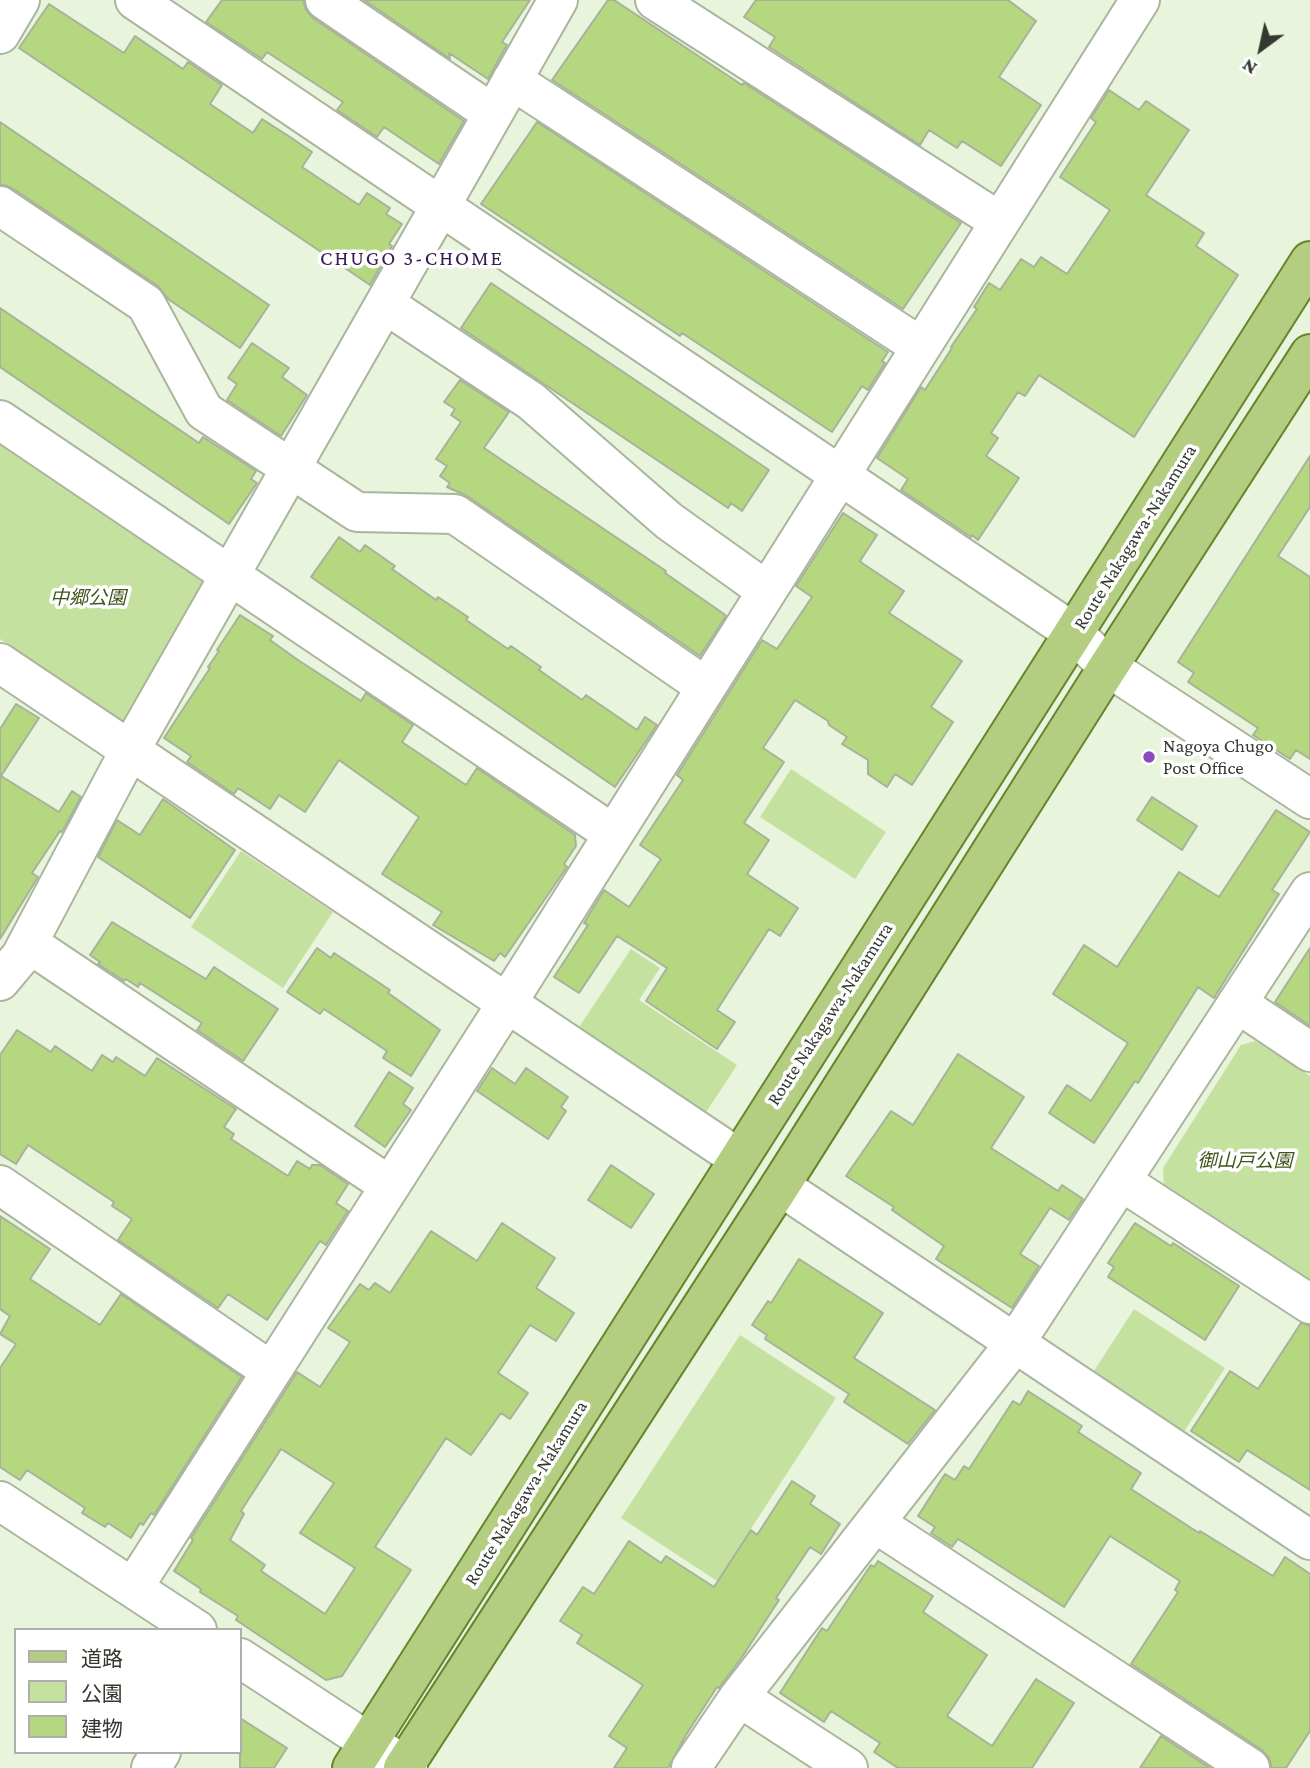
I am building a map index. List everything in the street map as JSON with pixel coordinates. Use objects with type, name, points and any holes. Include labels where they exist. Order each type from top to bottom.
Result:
[{"type":"main road","name":"Route Nakagawa-Nakamura","points":[[360,1755],[1310,261]]},
{"type":"main road","points":[[405,1767],[780,1186],[1108,667],[1310,354]]},
{"type":"street","points":[[0,34],[20,0]]},
{"type":"street","points":[[135,0],[1074,633],[1108,667],[1310,799]]},
{"type":"street","points":[[325,0],[493,114]]},
{"type":"street","points":[[0,981],[21,956],[130,750],[558,0]]},
{"type":"street","points":[[654,0],[1000,222]]},
{"type":"street","points":[[133,1588],[507,1003],[1140,0]]},
{"type":"street","points":[[512,80],[921,347]]},
{"type":"street","points":[[0,206],[146,304],[204,411],[357,512],[455,514],[706,687]]},
{"type":"street","points":[[385,304],[531,401],[669,521],[767,591]]},
{"type":"street","points":[[0,419],[613,834]]},
{"type":"street","points":[[0,663],[738,1158]]},
{"type":"street","points":[[691,1768],[739,1697],[1016,1343],[1310,892]]},
{"type":"street","points":[[28,943],[390,1186]]},
{"type":"street","points":[[1237,1003],[1310,1052]]},
{"type":"street","points":[[1121,1181],[1310,1304]]},
{"type":"street","points":[[0,1185],[271,1371]]},
{"type":"street","points":[[780,1186],[1310,1540]]},
{"type":"street","points":[[0,1501],[194,1628]]},
{"type":"street","points":[[875,1523],[1250,1768]]},
{"type":"street","points":[[242,1660],[360,1755],[405,1767]]},
{"type":"street","points":[[739,1697],[848,1768]]},
{"type":"green space","name":"中郷公園","points":[[0,438],[198,572],[205,589],[129,718],[123,721],[0,639]]},
{"type":"green space","points":[[791,769],[886,832],[855,879],[760,817]]},
{"type":"green space","points":[[241,851],[333,912],[283,988],[191,927]]},
{"type":"green space","points":[[631,949],[660,968],[639,1000],[737,1065],[705,1114],[577,1030]]},
{"type":"green space","name":"御山戸公園","points":[[1255,1041],[1310,1076],[1310,1283],[1164,1189],[1163,1168],[1241,1045]]},
{"type":"green space","points":[[1134,1309],[1225,1368],[1183,1433],[1092,1374]]},
{"type":"green space","points":[[740,1335],[836,1398],[717,1581],[621,1518]]},
{"type":"building","points":[[222,0],[303,0],[306,10],[313,18],[464,121],[439,164],[384,127],[377,137],[337,110],[343,102],[267,52],[262,59],[206,22]]},
{"type":"building","points":[[364,0],[530,0],[502,42],[507,45],[488,79],[449,53],[450,59]]},
{"type":"building","points":[[608,0],[614,0],[742,85],[744,83],[961,223],[903,309],[552,80]]},
{"type":"building","points":[[756,0],[1008,0],[1036,21],[999,77],[1041,105],[1001,166],[962,141],[957,148],[929,130],[920,145],[769,47],[775,37],[744,17]]},
{"type":"building","points":[[49,4],[124,53],[135,36],[183,69],[188,62],[222,85],[210,104],[253,133],[262,119],[312,152],[302,167],[359,205],[367,193],[390,208],[386,214],[402,224],[389,244],[392,246],[370,285],[19,48]]},
{"type":"building","points":[[1109,90],[1139,110],[1146,101],[1189,130],[1146,195],[1204,233],[1196,246],[1238,275],[1134,437],[1039,375],[1025,396],[1018,392],[991,433],[998,438],[986,456],[1019,478],[978,540],[901,490],[908,479],[877,458],[921,387],[925,390],[977,309],[974,307],[989,283],[1000,290],[1021,259],[1034,267],[1041,257],[1067,274],[1110,210],[1060,177],[1096,122],[1091,118]]},
{"type":"building","points":[[0,122],[269,305],[240,348],[168,299],[158,286],[12,188],[0,184]]},
{"type":"building","points":[[537,122],[888,352],[882,361],[885,363],[868,390],[862,386],[832,432],[682,333],[680,336],[481,204]]},
{"type":"building","points":[[491,283],[769,470],[742,511],[731,503],[728,508],[461,328]]},
{"type":"building","points":[[0,308],[199,443],[203,437],[256,471],[251,479],[257,483],[229,524],[0,367]]},
{"type":"building","points":[[252,343],[289,368],[282,377],[307,395],[281,436],[227,400],[237,384],[228,378]]},
{"type":"building","points":[[460,380],[509,412],[484,448],[666,571],[665,573],[726,616],[700,656],[467,496],[447,487],[450,483],[440,476],[447,466],[436,459],[461,422],[451,415],[455,409],[444,402]]},
{"type":"building","points":[[1310,456],[1310,507],[1278,556],[1310,577],[1310,759],[1296,750],[1290,759],[1253,735],[1258,728],[1188,682],[1194,673],[1178,662]]},
{"type":"building","points":[[843,513],[877,535],[860,561],[904,591],[889,613],[962,661],[931,707],[953,722],[912,785],[895,774],[887,787],[868,774],[868,760],[842,744],[847,737],[795,700],[763,748],[784,762],[744,823],[769,840],[747,874],[798,908],[780,936],[769,929],[717,1010],[735,1022],[717,1049],[646,1001],[667,968],[617,936],[579,993],[554,977],[588,925],[584,923],[604,890],[629,907],[661,859],[640,845],[683,780],[677,775],[762,640],[777,649],[812,597],[796,586]]},
{"type":"building","points":[[339,537],[360,552],[365,545],[395,566],[392,569],[436,600],[438,597],[468,617],[466,620],[508,649],[511,646],[541,667],[539,670],[582,700],[586,695],[637,730],[645,717],[657,725],[615,787],[311,577]]},
{"type":"building","points":[[240,615],[273,636],[270,640],[298,660],[361,701],[366,693],[413,725],[402,742],[466,785],[477,768],[575,835],[576,846],[564,864],[567,867],[505,957],[500,953],[494,961],[433,925],[442,912],[382,874],[419,817],[339,760],[305,812],[279,795],[270,809],[238,788],[234,794],[187,762],[191,756],[164,738],[210,668],[208,667],[219,651],[217,650]]},
{"type":"building","points":[[16,704],[39,718],[1,776],[59,812],[72,791],[81,797],[62,832],[60,831],[32,873],[38,877],[0,939],[0,729]]},
{"type":"building","points":[[1152,797],[1197,826],[1182,850],[1137,820]]},
{"type":"building","points":[[163,799],[235,850],[190,918],[98,857],[117,820],[140,835]]},
{"type":"building","points":[[1276,810],[1310,832],[1272,890],[1279,894],[1214,998],[1198,987],[1138,1083],[1135,1081],[1094,1143],[1049,1113],[1067,1085],[1091,1101],[1128,1043],[1053,994],[1084,945],[1117,967],[1179,872],[1219,897]]},
{"type":"building","points":[[112,922],[206,979],[214,967],[278,1009],[243,1061],[197,1030],[202,1023],[140,983],[138,987],[126,979],[124,981],[98,964],[100,962],[90,955]]},
{"type":"building","points":[[317,948],[331,958],[334,953],[390,990],[388,993],[440,1030],[411,1076],[383,1058],[387,1051],[324,1009],[320,1014],[287,992]]},
{"type":"building","points":[[1310,948],[1310,1026],[1275,1002]]},
{"type":"building","points":[[17,1030],[51,1052],[55,1046],[92,1071],[102,1055],[113,1062],[116,1057],[145,1076],[157,1058],[236,1109],[224,1127],[234,1134],[231,1139],[288,1176],[297,1161],[310,1169],[312,1165],[320,1165],[348,1184],[336,1203],[348,1211],[326,1245],[320,1241],[267,1320],[228,1294],[218,1308],[118,1240],[132,1219],[112,1206],[114,1202],[28,1145],[16,1164],[0,1154],[0,1055]]},
{"type":"building","points":[[958,1054],[1024,1097],[991,1148],[1058,1191],[1062,1185],[1083,1199],[1069,1220],[1050,1208],[1020,1254],[1039,1266],[1012,1308],[936,1259],[944,1246],[892,1210],[894,1207],[846,1176],[891,1111],[913,1125]]},
{"type":"building","points":[[492,1068],[515,1084],[526,1068],[568,1097],[561,1107],[566,1111],[548,1139],[477,1091]]},
{"type":"building","points":[[389,1072],[413,1088],[403,1104],[411,1110],[385,1147],[355,1126]]},
{"type":"building","points":[[611,1165],[654,1194],[631,1228],[588,1200]]},
{"type":"building","points":[[0,1216],[50,1249],[30,1279],[100,1325],[121,1294],[242,1377],[154,1515],[151,1513],[143,1525],[140,1523],[131,1538],[108,1523],[105,1527],[82,1513],[85,1508],[27,1470],[20,1480],[0,1467],[0,1368],[16,1344],[0,1334],[10,1316],[0,1309]]},
{"type":"building","points":[[502,1223],[555,1258],[536,1288],[574,1313],[556,1341],[530,1325],[498,1373],[528,1393],[510,1419],[501,1413],[471,1455],[446,1438],[375,1547],[411,1570],[342,1676],[326,1680],[236,1620],[238,1616],[200,1592],[201,1589],[174,1571],[193,1540],[191,1538],[297,1372],[320,1387],[350,1342],[328,1328],[360,1284],[369,1290],[375,1283],[390,1293],[431,1231],[477,1261]],"holes":[[[281,1449],[334,1483],[300,1533],[355,1568],[325,1614],[261,1571],[265,1565],[230,1540],[244,1514],[241,1511]]]},
{"type":"building","points":[[1135,1223],[1171,1246],[1173,1243],[1239,1286],[1205,1340],[1108,1277],[1114,1267],[1108,1263]]},
{"type":"building","points":[[799,1259],[883,1313],[854,1358],[935,1410],[908,1444],[844,1402],[849,1394],[765,1339],[767,1335],[752,1325],[768,1301],[771,1303]]},
{"type":"building","points":[[1301,1323],[1310,1326],[1310,1490],[1247,1450],[1239,1462],[1191,1431],[1230,1371],[1258,1389]]},
{"type":"building","points":[[1028,1391],[1082,1426],[1078,1432],[1141,1473],[1131,1489],[1273,1576],[1285,1557],[1310,1574],[1310,1731],[1286,1768],[1272,1768],[1269,1758],[1262,1750],[1131,1664],[1178,1592],[1175,1590],[1180,1581],[1110,1536],[1064,1607],[958,1539],[952,1547],[931,1533],[935,1527],[918,1516],[945,1474],[955,1480],[964,1466],[969,1469],[1013,1401],[1020,1405]]},
{"type":"building","points":[[792,1481],[815,1496],[810,1504],[840,1524],[821,1554],[810,1547],[776,1598],[779,1600],[742,1657],[719,1688],[717,1687],[686,1735],[668,1768],[614,1768],[627,1748],[609,1736],[643,1685],[577,1643],[582,1635],[560,1621],[583,1587],[594,1594],[629,1541],[661,1563],[666,1556],[714,1587],[751,1530],[757,1535]]},
{"type":"building","points":[[878,1561],[933,1596],[923,1612],[987,1655],[947,1716],[992,1746],[1036,1679],[1074,1703],[1032,1768],[898,1768],[874,1752],[880,1743],[831,1711],[824,1722],[780,1693],[822,1628],[827,1631],[871,1565],[874,1567]]},
{"type":"building","points":[[242,1719],[287,1748],[274,1768],[240,1768]]},
{"type":"building","points":[[1161,1736],[1210,1768],[1140,1768]]},
{"type":"place","name":"Nagoya Chugo Post Office","points":[[1149,757]]},
{"type":"district","name":"CHUGO 3-CHOME","points":[[412,259]]}]
